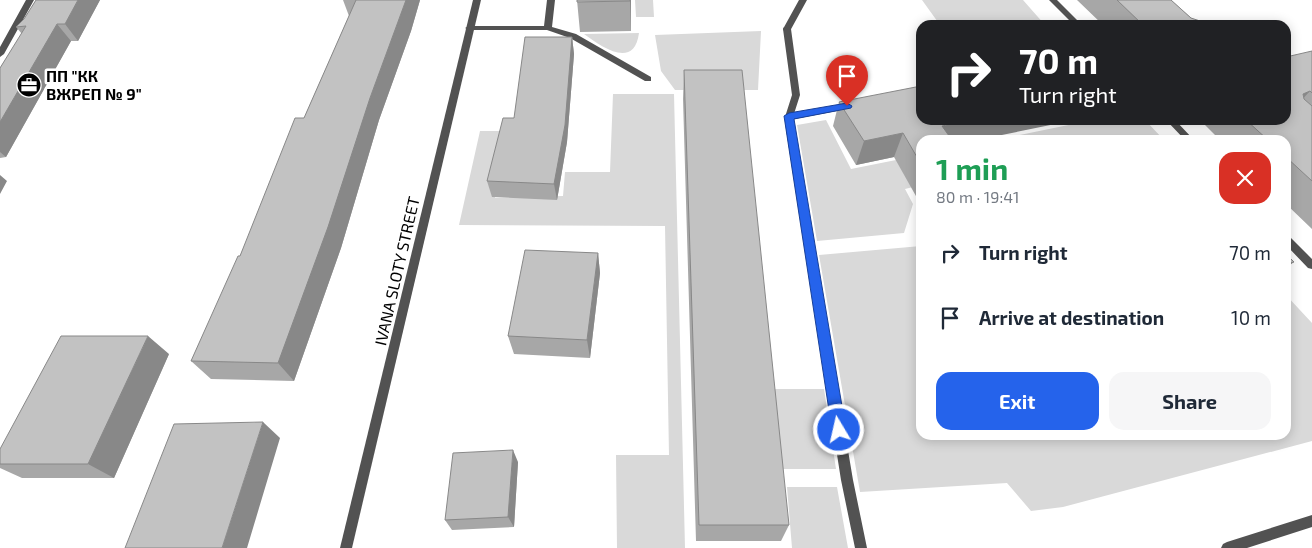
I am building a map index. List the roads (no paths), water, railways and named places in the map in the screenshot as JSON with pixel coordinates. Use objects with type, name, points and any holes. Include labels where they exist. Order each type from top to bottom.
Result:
[{"type":"street","points":[[0,54],[30,0]]},
{"type":"street","name":"IVANA SLOTY STREET","points":[[346,548],[477,0]]},
{"type":"street","points":[[548,28],[551,0]]},
{"type":"street","points":[[803,0],[787,29],[796,95],[789,116],[847,480],[861,548]]},
{"type":"street","points":[[1053,0],[1073,20]]},
{"type":"street","points":[[470,28],[548,28],[573,36],[648,79]]},
{"type":"street","points":[[789,116],[857,104]]},
{"type":"street","points":[[1175,125],[1185,135]]},
{"type":"street","points":[[1291,244],[1312,265]]},
{"type":"street","points":[[1227,548],[1312,521]]},
{"type":"place","name":"ПП \"КК ВЖРЕП № 9\"","points":[[29,85]]}]
